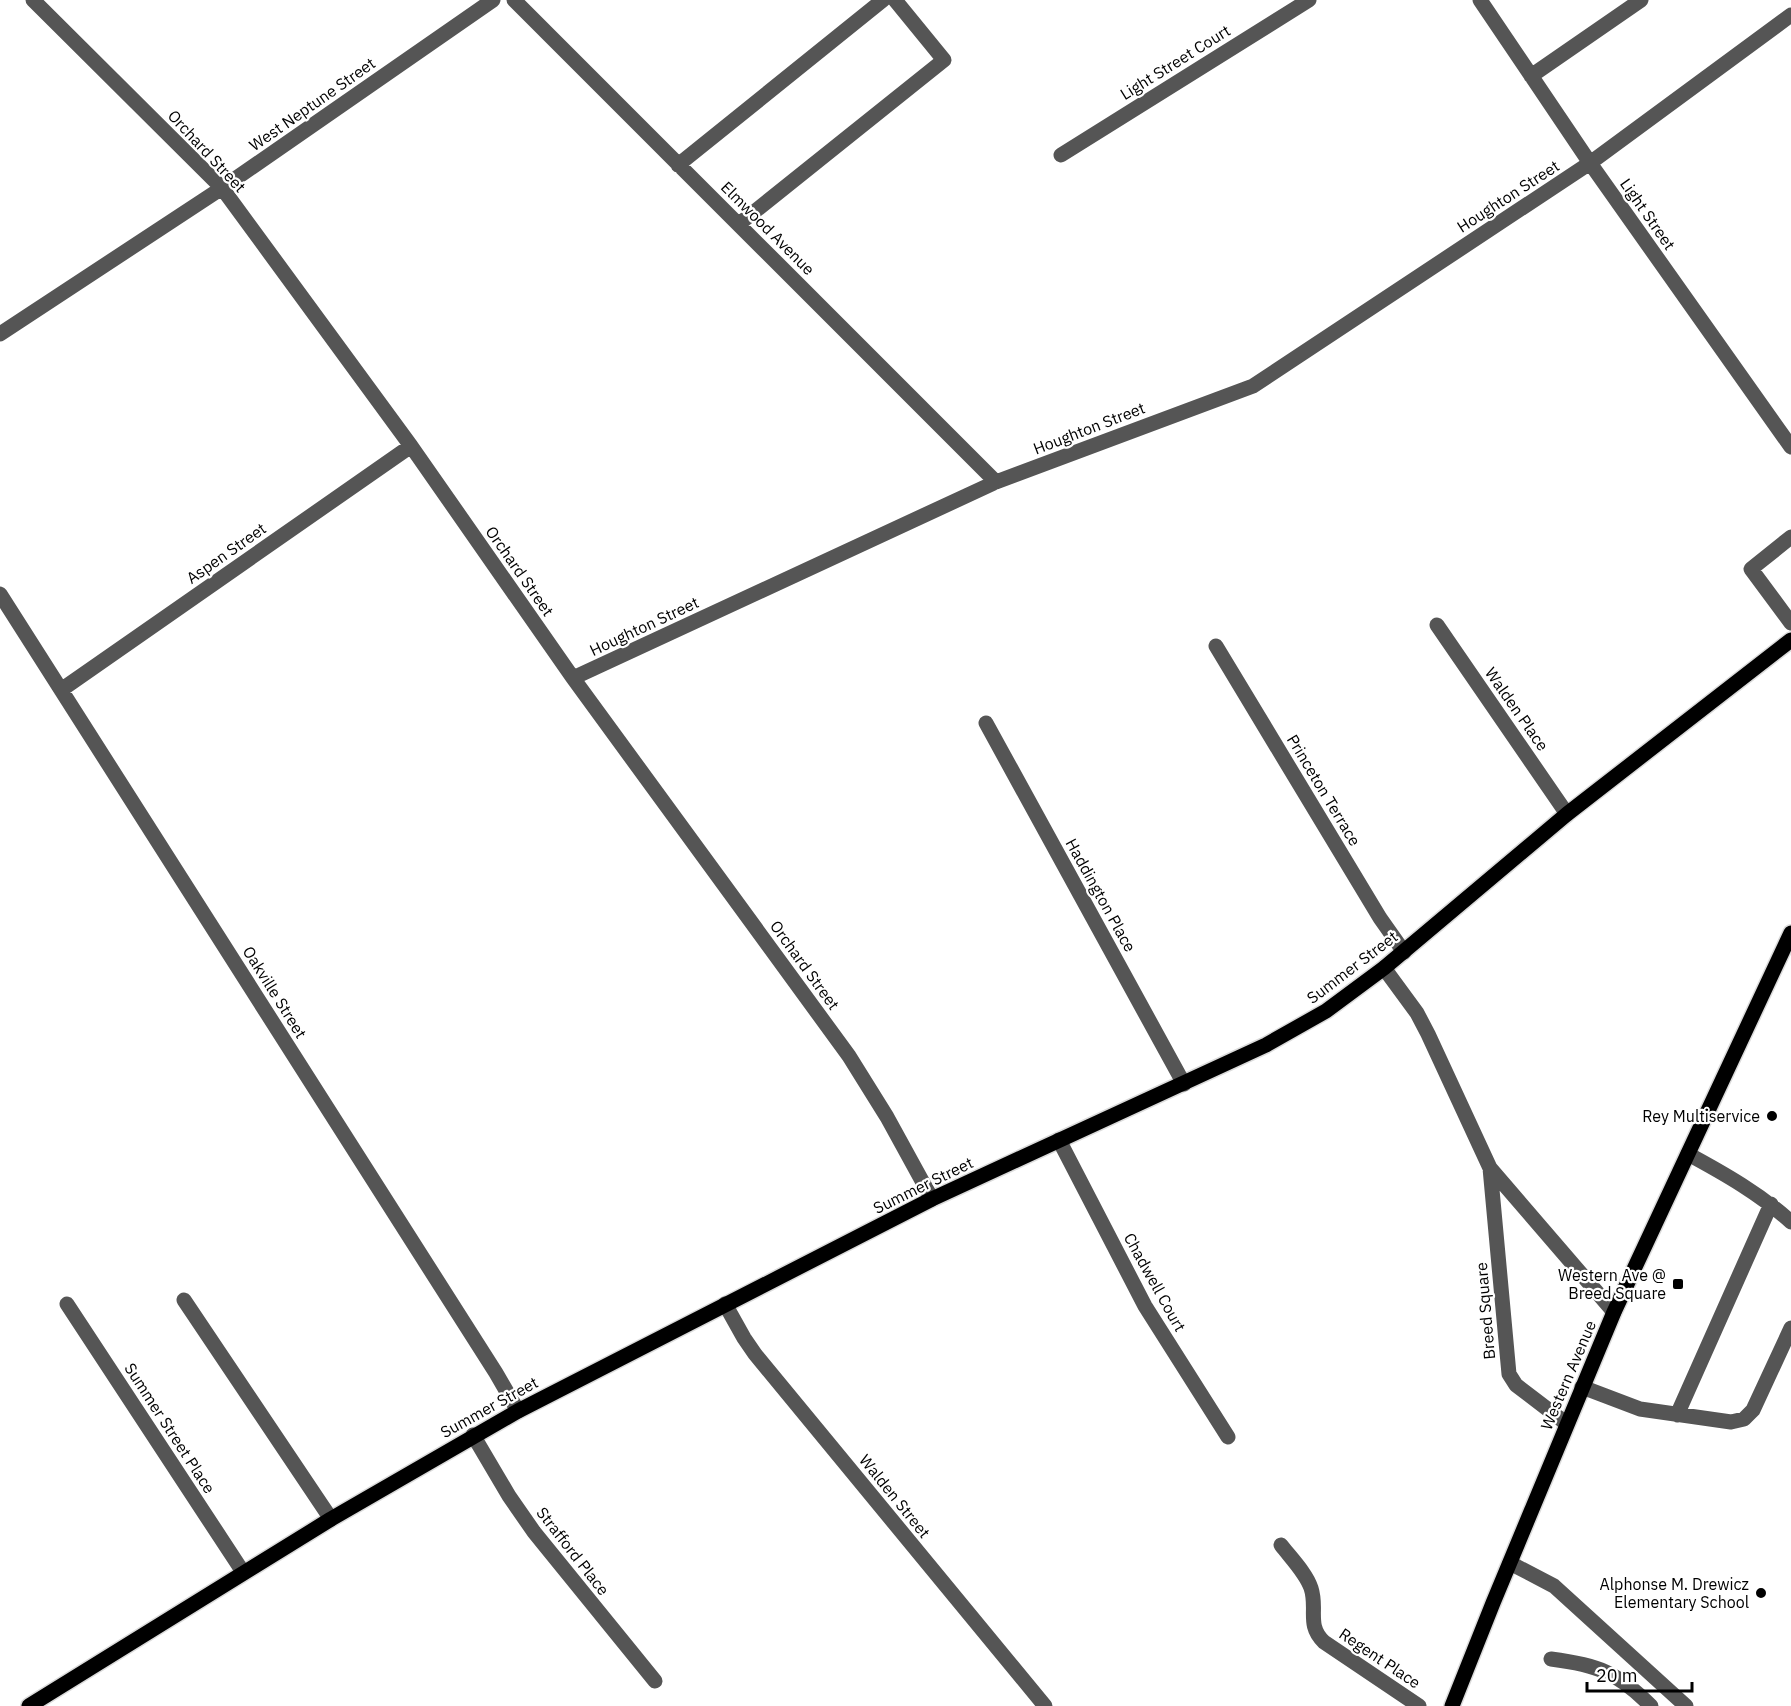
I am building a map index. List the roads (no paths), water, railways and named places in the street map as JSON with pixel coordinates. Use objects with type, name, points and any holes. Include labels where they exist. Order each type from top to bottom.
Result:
[{"type":"main road","name":"Summer Street","points":[[29,1706],[243,1572],[473,1435],[932,1199],[1184,1084],[1266,1045],[1318,1016],[1384,968],[1567,814],[1791,640]]},
{"type":"main road","name":"Western Avenue","points":[[1452,1706],[1614,1312],[1791,934]]},
{"type":"street","name":"Orchard Street","points":[[33,0],[222,188],[411,446],[573,678],[849,1056],[887,1117],[932,1199]]},
{"type":"street","name":"West Neptune Street","points":[[0,334],[222,188],[493,0]]},
{"type":"street","name":"Elmwood Avenue","points":[[514,0],[996,482]]},
{"type":"street","points":[[678,165],[883,0]]},
{"type":"street","points":[[740,225],[944,60],[895,0]]},
{"type":"street","name":"Light Street Court","points":[[1061,155],[1309,0]]},
{"type":"street","name":"Light Street","points":[[1480,0],[1590,163],[1791,447]]},
{"type":"street","points":[[1531,76],[1641,0]]},
{"type":"street","name":"Houghton Street","points":[[573,678],[996,482],[1253,386],[1590,163],[1791,15]]},
{"type":"street","name":"Aspen Street","points":[[61,690],[411,446]]},
{"type":"street","points":[[1791,537],[1750,569],[1791,623]]},
{"type":"street","name":"Oakville Street","points":[[0,594],[518,1411]]},
{"type":"street","name":"Walden Place","points":[[1437,625],[1567,814]]},
{"type":"street","name":"Princeton Terrace","points":[[1216,646],[1375,909],[1404,952]]},
{"type":"street","name":"Haddington Place","points":[[986,723],[1184,1084]]},
{"type":"street","name":"Breed Square","points":[[1384,968],[1417,1013],[1490,1168],[1614,1312]]},
{"type":"street","name":"Chadwell Court","points":[[1059,1140],[1145,1306],[1228,1437]]},
{"type":"street","points":[[1688,1154],[1733,1178],[1771,1204],[1791,1222]]},
{"type":"street","name":"Breed Square","points":[[1490,1168],[1509,1374],[1516,1385],[1567,1424]]},
{"type":"street","points":[[1677,1415],[1771,1204]]},
{"type":"street","points":[[184,1300],[331,1519]]},
{"type":"street","name":"Summer Street Place","points":[[67,1304],[243,1572]]},
{"type":"street","name":"Walden Street","points":[[725,1304],[755,1354],[1045,1706]]},
{"type":"street","points":[[1582,1387],[1640,1409],[1731,1422],[1744,1419],[1753,1410],[1791,1328]]},
{"type":"street","name":"Strafford Place","points":[[473,1435],[534,1532],[655,1681]]},
{"type":"street","name":"Regent Place","points":[[1281,1545],[1311,1588],[1314,1625],[1318,1636],[1419,1706]]},
{"type":"street","points":[[1510,1563],[1554,1586],[1686,1706]]},
{"type":"street","points":[[1551,1659],[1583,1663],[1612,1674],[1651,1706]]},
{"type":"place","name":"Rey Multiservice","points":[[1772,1116]]},
{"type":"place","name":"Western Ave @ Breed Square","points":[[1678,1284]]},
{"type":"place","name":"Alphonse M. Drewicz Elementary School","points":[[1761,1593]]}]
